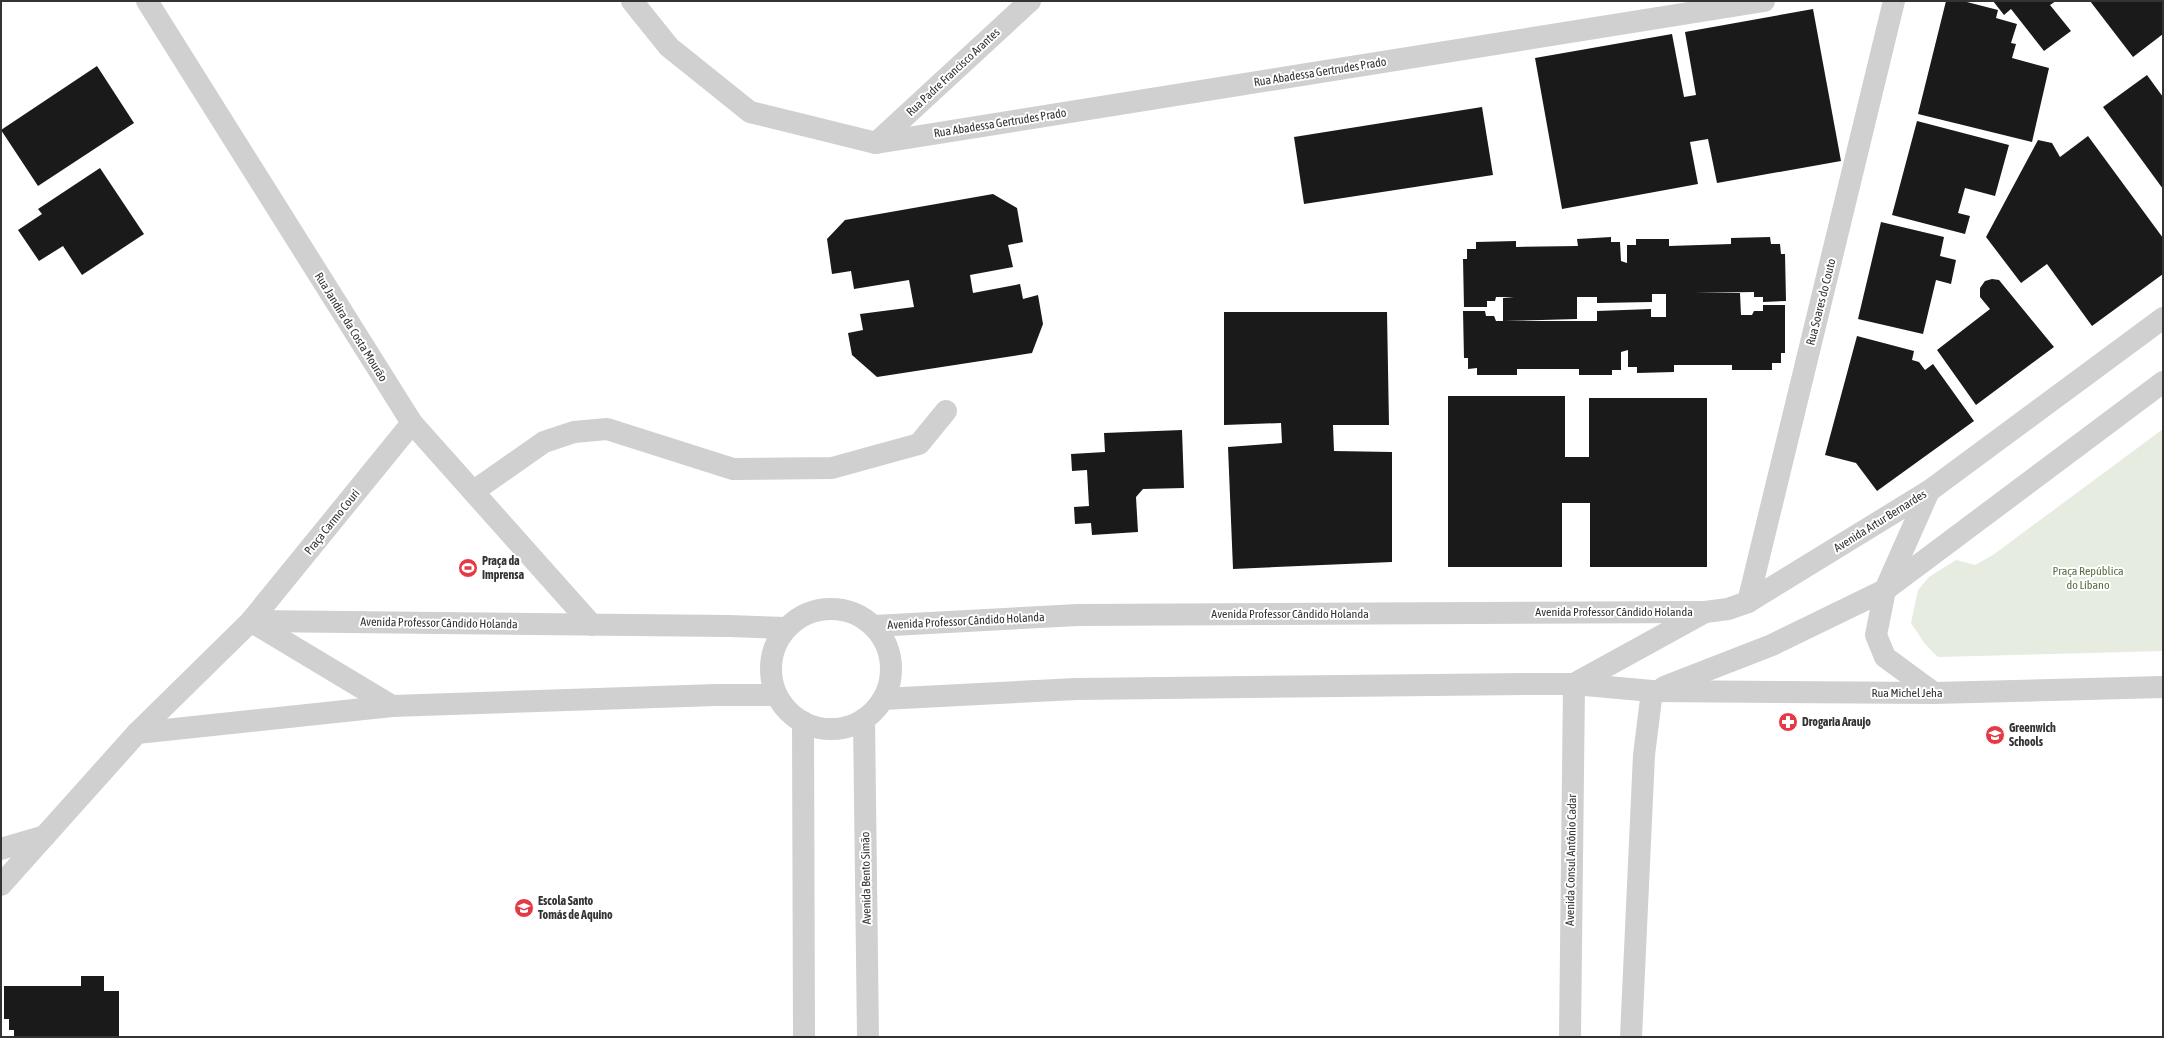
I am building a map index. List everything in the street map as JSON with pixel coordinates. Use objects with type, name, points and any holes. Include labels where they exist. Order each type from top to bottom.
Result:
[{"type":"street","name":"Rua Jandira da Costa Mourão","points":[[147,1],[412,423],[592,625]]},
{"type":"street","points":[[632,1],[669,47],[750,112],[876,143]]},
{"type":"street","name":"Rua Padre Francisco Arantes","points":[[876,143],[1030,1]]},
{"type":"street","name":"Rua Abadessa Gertrudes Prado","points":[[876,143],[1764,1]]},
{"type":"street","name":"Rua Soares do Couto","points":[[1748,602],[1894,1]]},
{"type":"street","name":"Avenida Artur Bernardes","points":[[1574,684],[1705,612],[1728,609],[1748,602],[1929,491],[2163,318]]},
{"type":"street","points":[[883,699],[1076,690],[1574,684],[1652,691],[1772,645],[1885,590],[2163,382]]},
{"type":"street","points":[[474,491],[544,442],[574,432],[607,429],[734,469],[832,468],[919,444],[946,411]]},
{"type":"street","name":"Praça Carmo Couri","points":[[251,621],[412,423]]},
{"type":"street","points":[[1929,491],[1885,590],[1876,635],[1886,657],[1934,693]]},
{"type":"street","points":[[822,609],[837,609],[850,612],[864,618],[874,626],[883,638],[890,657],[891,679],[883,699],[870,715],[844,728],[823,729],[803,722],[783,706],[776,695],[771,678],[770,660],[776,644],[786,628],[796,619],[822,609]]},
{"type":"street","name":"Avenida Professor Cândido Holanda","points":[[874,626],[1078,615],[1705,612]]},
{"type":"street","points":[[1,885],[137,733],[251,621],[392,706]]},
{"type":"street","name":"Avenida Professor Cândido Holanda","points":[[251,621],[729,626],[786,628]]},
{"type":"street","name":"Avenida Consul Antônio Cadar","points":[[1570,1037],[1574,684]]},
{"type":"street","name":"Rua Michel Jeha","points":[[1652,691],[1934,693],[2163,687]]},
{"type":"street","points":[[1631,1037],[1644,755],[1652,691]]},
{"type":"street","points":[[137,733],[392,706],[708,695],[776,695]]},
{"type":"street","name":"Avenida Bento Simão","points":[[864,719],[868,1037]]},
{"type":"street","points":[[803,722],[804,1037]]},
{"type":"street","points":[[1,849],[45,836]]},
{"type":"green space","name":"Praça República do Líbano","points":[[2163,429],[2163,651],[1938,657],[1925,644],[1911,623],[1918,590],[1929,577],[1956,560],[1975,565],[1993,555]]},
{"type":"building","points":[[1946,1],[1963,1],[1998,10],[1996,18],[2017,24],[2011,43],[2016,44],[2012,58],[2049,68],[2032,142],[1918,114]]},
{"type":"building","points":[[1993,1],[2056,1],[2050,5],[2071,31],[2044,51],[2011,9],[2004,15]]},
{"type":"building","points":[[2090,1],[2163,1],[2163,34],[2133,57]]},
{"type":"building","points":[[1813,9],[1841,161],[1717,183],[1708,139],[1690,142],[1698,184],[1562,209],[1535,58],[1672,34],[1684,97],[1696,95],[1685,32]]},
{"type":"building","points":[[97,66],[134,123],[38,186],[1,130]]},
{"type":"building","points":[[2147,75],[2163,97],[2163,189],[2103,107]]},
{"type":"building","points":[[1482,107],[1493,175],[1304,204],[1294,137]]},
{"type":"building","points":[[1917,121],[2009,145],[1995,196],[1965,188],[1958,213],[1970,216],[1965,234],[1892,215]]},
{"type":"building","points":[[2088,136],[2163,238],[2163,274],[2092,326],[2047,264],[2021,283],[1986,237],[2038,140],[2052,143],[2060,157]]},
{"type":"building","points":[[100,168],[144,234],[82,275],[63,246],[39,261],[18,230],[42,214],[38,209]]},
{"type":"building","points":[[993,194],[1017,208],[1023,242],[1008,245],[1013,267],[970,275],[973,293],[1020,284],[1023,299],[1038,295],[1043,324],[1032,353],[877,377],[852,355],[848,333],[863,330],[860,314],[914,307],[909,280],[854,289],[851,271],[832,274],[827,239],[845,220]]},
{"type":"building","points":[[1881,222],[1944,237],[1940,256],[1956,260],[1951,284],[1936,280],[1923,334],[1858,319]]},
{"type":"building","points":[[1611,237],[1611,242],[1620,242],[1621,261],[1627,263],[1627,245],[1636,245],[1636,239],[1669,239],[1669,246],[1731,244],[1731,238],[1770,237],[1771,244],[1780,244],[1781,254],[1785,254],[1786,301],[1763,302],[1763,297],[1754,297],[1754,292],[1694,293],[1740,293],[1741,315],[1752,315],[1754,311],[1763,311],[1763,305],[1785,305],[1785,353],[1781,353],[1781,363],[1772,363],[1772,370],[1732,370],[1732,365],[1674,365],[1674,372],[1637,373],[1637,367],[1628,367],[1628,350],[1621,352],[1621,370],[1612,370],[1612,375],[1579,375],[1579,369],[1517,369],[1517,375],[1477,375],[1477,368],[1468,369],[1468,358],[1464,358],[1463,311],[1485,311],[1486,316],[1494,316],[1496,321],[1503,321],[1503,298],[1514,297],[1496,297],[1495,301],[1487,301],[1487,307],[1464,307],[1463,259],[1467,259],[1467,249],[1476,249],[1476,242],[1516,241],[1516,247],[1578,246],[1577,239]],"holes":[[[1652,294],[1666,294],[1666,317],[1651,317],[1651,309],[1597,311],[1597,321],[1503,321],[1577,319],[1577,297],[1597,297],[1597,303],[1652,302]]]},
{"type":"building","points":[[1992,279],[1999,280],[2054,347],[1976,405],[1937,350],[1990,309],[1980,297],[1980,288],[1985,281]]},
{"type":"building","points":[[1224,312],[1387,312],[1389,425],[1333,425],[1334,451],[1392,452],[1392,562],[1233,569],[1228,447],[1282,443],[1281,423],[1224,425]]},
{"type":"building","points":[[1857,336],[1914,351],[1912,360],[1919,362],[1925,370],[1933,364],[1974,421],[1877,491],[1856,463],[1825,455]]},
{"type":"building","points":[[1448,396],[1565,396],[1565,457],[1589,457],[1589,398],[1707,398],[1707,567],[1590,567],[1590,503],[1562,503],[1562,567],[1448,567]]},
{"type":"building","points":[[1182,430],[1184,488],[1143,489],[1136,497],[1138,532],[1092,535],[1091,523],[1075,524],[1074,507],[1089,506],[1087,470],[1072,471],[1071,454],[1105,452],[1104,433]]},
{"type":"building","points":[[81,976],[104,976],[104,991],[119,991],[119,1037],[14,1037],[14,1030],[9,1030],[9,1019],[4,1019],[4,986],[81,986]]},
{"type":"place","name":"Praça da Imprensa","points":[[468,568]]},
{"type":"place","name":"Drogaria Araujo","points":[[1788,722]]},
{"type":"place","name":"Greenwich Schools","points":[[1995,735]]},
{"type":"place","name":"Escola Santo Tomás de Aquino","points":[[524,908]]}]
